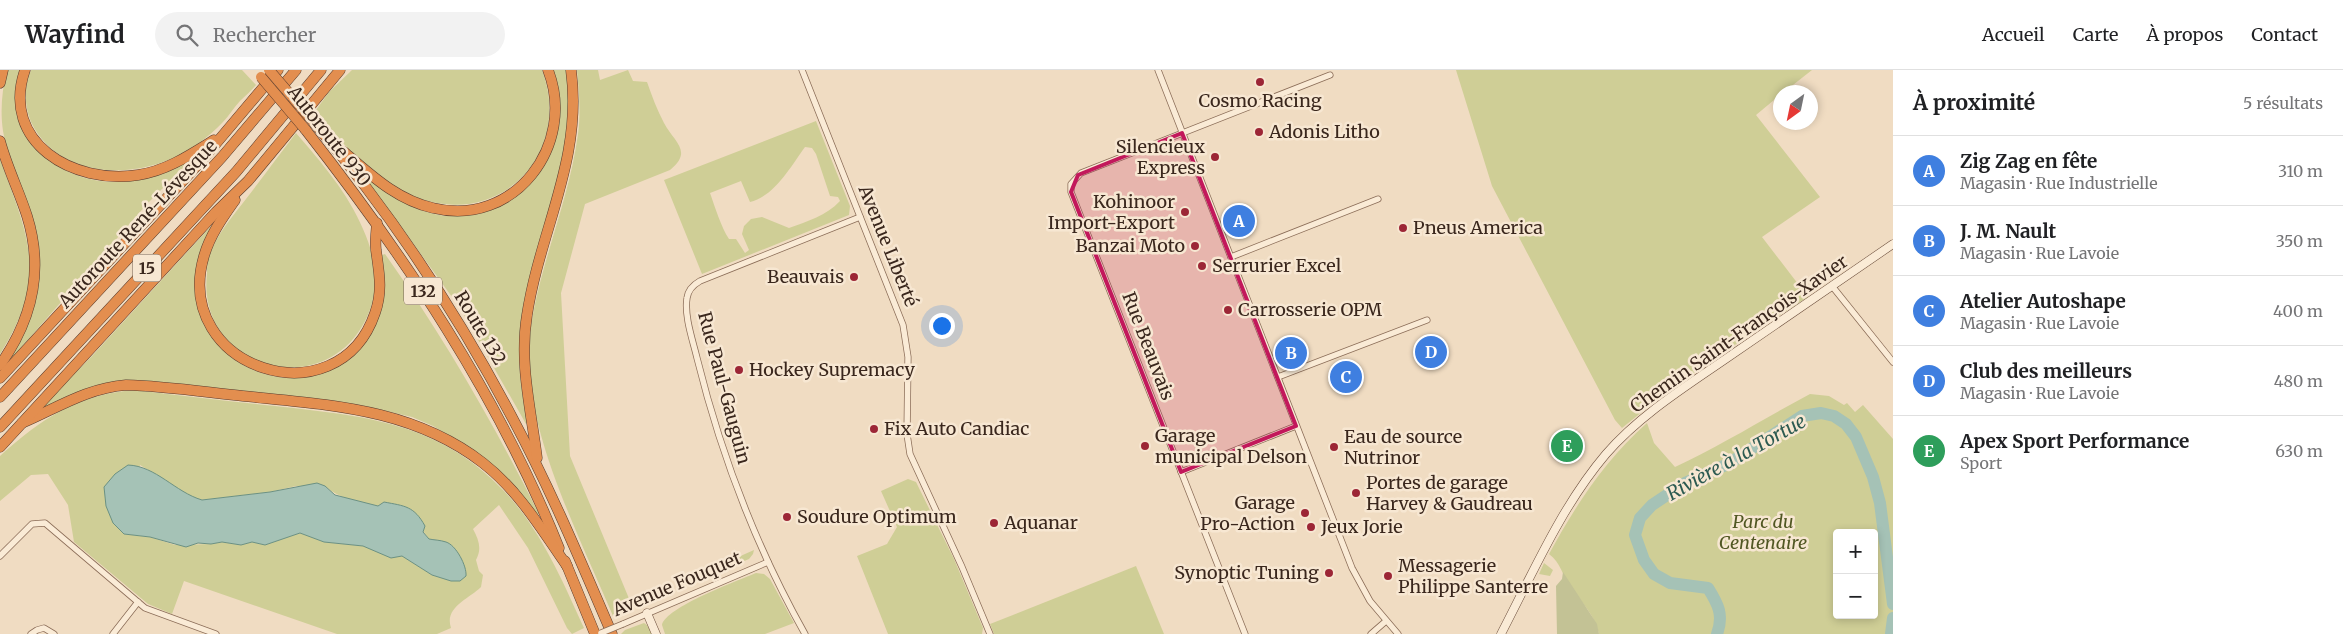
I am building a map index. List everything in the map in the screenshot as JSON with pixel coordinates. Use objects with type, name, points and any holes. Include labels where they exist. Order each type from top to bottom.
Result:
[{"type":"highway","points":[[0,83],[3,70]]},
{"type":"highway","points":[[25,70],[21,84],[20,100],[28,130],[39,146],[50,156],[76,170],[94,175],[118,177],[149,173],[175,163],[221,136]]},
{"type":"highway","points":[[0,378],[177,188],[278,70]]},
{"type":"highway","name":"Autoroute René-Lévesque","points":[[0,397],[228,150],[296,70]]},
{"type":"highway","name":"Autoroute René-Lévesque","points":[[0,426],[236,172],[321,70]]},
{"type":"highway","points":[[0,447],[210,219],[248,181],[340,70]]},
{"type":"highway","points":[[327,139],[384,186],[413,202],[444,210],[464,210],[482,207],[498,201],[518,188],[535,172],[545,156],[553,133],[555,113],[554,94],[548,70]]},
{"type":"highway","points":[[538,466],[525,386],[525,333],[531,295],[571,147],[574,114],[571,70]]},
{"type":"highway","name":"Route 132","points":[[261,72],[312,120],[388,219],[451,311],[501,396],[538,466],[612,634]]},
{"type":"highway","name":"Autoroute 930","points":[[261,72],[377,223]]},
{"type":"highway","points":[[0,141],[30,227],[36,265],[34,290],[28,316],[18,338],[0,364]]},
{"type":"highway","points":[[248,181],[208,243],[201,270],[200,290],[206,316],[219,339],[238,357],[262,369],[283,373],[315,370],[340,359],[362,338],[373,320],[380,294],[380,270],[376,249],[377,223]]},
{"type":"highway","name":"Route 132","points":[[377,223],[429,300],[482,388],[540,502],[566,566],[597,634]]},
{"type":"highway","points":[[22,423],[82,394],[108,387],[126,385],[309,403],[384,415],[439,435],[485,464],[525,506],[566,566]]},
{"type":"street","name":"Avenue Liberté","points":[[802,70],[906,335],[908,364],[907,434],[910,454],[962,567],[990,634]]},
{"type":"street","points":[[1158,70],[1356,576],[1369,600],[1398,634]]},
{"type":"street","points":[[1182,133],[1330,75]]},
{"type":"street","name":"Rue Beauvais","points":[[1182,133],[1081,173],[1073,180],[1071,188],[1245,634]]},
{"type":"street","points":[[1231,257],[1378,200]]},
{"type":"street","name":"Rue Paul-Gauguin","points":[[805,634],[768,562],[740,497],[715,425],[692,333],[687,308],[687,295],[695,284],[706,278],[860,217]]},
{"type":"street","name":"Chemin Saint-François-Xavier","points":[[1502,634],[1572,501],[1614,446],[1638,423],[1673,396],[1893,244]]},
{"type":"street","points":[[1832,286],[1893,362]]},
{"type":"street","points":[[1278,377],[1427,320]]},
{"type":"street","points":[[1181,472],[1296,426]]},
{"type":"street","points":[[0,556],[32,524],[45,523],[152,612],[216,634]]},
{"type":"street","name":"Avenue Fouquet","points":[[597,634],[768,562]]},
{"type":"street","points":[[113,634],[138,602]]},
{"type":"street","points":[[647,613],[656,634]]},
{"type":"street","points":[[1371,634],[1386,621]]},
{"type":"street","points":[[31,634],[44,628],[54,634]]},
{"type":"highlighted area","points":[[1182,133],[1296,426],[1181,472],[1071,192],[1078,175]]},
{"type":"green space","points":[[7,70],[20,70],[16,96],[20,119],[30,139],[45,156],[64,170],[86,178],[110,182],[135,180],[159,173],[196,156],[198,158],[185,172],[174,177],[147,204],[12,358],[9,356],[23,331],[34,305],[38,286],[39,266],[38,246],[33,226],[7,150],[3,131],[2,100]]},
{"type":"green space","points":[[31,70],[242,70],[256,85],[217,128],[188,150],[172,159],[145,167],[107,170],[88,167],[71,161],[55,152],[42,139],[31,122],[27,109],[26,89]]},
{"type":"green space","points":[[352,70],[542,70],[549,100],[548,129],[539,154],[523,176],[502,192],[477,202],[449,204],[418,198],[388,183],[374,173],[348,149],[316,110],[329,92]]},
{"type":"green space","points":[[552,70],[567,70],[570,100],[568,131],[563,162],[528,286],[520,329],[519,356],[521,383],[528,422],[526,424],[460,308],[367,180],[369,177],[404,203],[415,208],[446,216],[457,216],[467,213],[519,194],[543,168],[551,153],[556,137],[559,103],[557,86]]},
{"type":"green space","points":[[577,70],[598,70],[600,80],[628,70],[633,81],[647,82],[661,118],[681,152],[677,163],[670,170],[585,204],[561,293],[570,456],[630,601],[665,587],[671,592],[613,616],[569,514],[542,440],[533,402],[529,367],[530,333],[534,308],[574,159],[580,110]]},
{"type":"green space","points":[[1456,70],[1812,70],[1793,85],[1773,85],[1773,101],[1756,115],[1820,197],[1762,237],[1808,297],[1713,360],[1622,428],[1615,420],[1492,186]]},
{"type":"green space","points":[[816,121],[850,206],[849,215],[702,274],[664,180]],"holes":[[[805,147],[812,148],[816,154],[830,196],[838,197],[840,201],[823,214],[789,228],[762,217],[751,219],[744,226],[742,234],[749,250],[745,253],[736,239],[729,239],[726,234],[710,193],[741,181],[750,202],[759,199],[775,187]]]},
{"type":"green space","points":[[296,133],[333,178],[357,216],[368,241],[374,264],[375,288],[373,300],[364,323],[344,348],[319,362],[292,367],[265,363],[240,351],[221,332],[209,306],[207,262],[212,248],[230,219]]},
{"type":"green space","points":[[0,159],[26,235],[29,279],[25,302],[15,327],[0,354]]},
{"type":"green space","points":[[212,225],[214,227],[201,252],[197,266],[195,280],[199,310],[211,335],[229,356],[253,370],[279,377],[306,377],[333,368],[357,350],[366,340],[378,318],[381,306],[384,281],[382,255],[385,254],[467,381],[539,514],[536,516],[497,470],[478,453],[433,426],[412,417],[360,405],[146,381],[131,381],[92,387],[68,396],[42,410],[41,408],[92,356]]},
{"type":"green space","points":[[135,390],[339,414],[398,426],[426,436],[453,450],[479,468],[517,506],[550,556],[584,628],[572,634],[567,628],[528,548],[499,505],[473,529],[479,544],[476,560],[479,571],[483,575],[481,587],[454,609],[451,614],[451,628],[437,634],[337,634],[184,581],[172,614],[148,604],[74,542],[68,505],[48,474],[31,475],[0,501],[0,456],[31,430],[62,410],[115,392]],"holes":[[[140,465],[191,497],[202,500],[270,492],[296,486],[325,486],[343,497],[357,501],[378,506],[384,502],[405,507],[429,539],[452,547],[457,556],[460,580],[451,581],[432,575],[402,556],[391,557],[363,546],[324,542],[300,533],[265,545],[252,542],[241,545],[222,542],[175,545],[150,537],[124,534]]]},
{"type":"green space","name":"Parc du Centenaire","points":[[1810,394],[1829,396],[1844,405],[1847,403],[1855,412],[1863,405],[1893,439],[1893,634],[1599,634],[1591,615],[1568,583],[1559,565],[1549,554],[1592,484],[1617,453],[1647,423],[1654,443],[1675,467],[1727,441]]},
{"type":"green space","points":[[908,479],[916,482],[954,559],[983,628],[982,634],[888,634],[857,556],[887,544],[897,527],[881,491]]},
{"type":"green space","points":[[754,550],[749,559],[684,587],[682,582]]},
{"type":"green space","points":[[1544,563],[1553,570],[1550,576],[1539,574]]},
{"type":"green space","points":[[1136,566],[1164,634],[994,634],[990,624]]},
{"type":"green space","points":[[756,573],[764,574],[770,579],[794,623],[765,634],[665,634],[662,625],[666,618],[676,610],[703,595]]},
{"type":"green space","points":[[644,623],[652,634],[621,634],[625,630]]},
{"type":"shaded area","points":[[128,465],[138,466],[157,474],[183,491],[202,500],[270,492],[317,483],[325,486],[335,495],[378,506],[384,502],[403,506],[413,511],[421,519],[425,526],[423,532],[429,539],[446,542],[457,551],[463,562],[466,576],[460,581],[451,581],[432,575],[402,556],[391,558],[363,546],[324,542],[300,533],[265,545],[252,542],[241,545],[222,542],[211,544],[198,543],[186,547],[150,537],[124,534],[113,523],[106,506],[104,487],[115,474]]},
{"type":"shaded area","points":[[1563,572],[1597,624],[1599,634],[1557,634],[1556,586],[1562,579]]},
{"type":"waterway","name":"Rivière à la Tortue","points":[[1717,634],[1720,615],[1715,599],[1708,588],[1670,583],[1654,574],[1644,560],[1635,535],[1640,518],[1652,505],[1685,483],[1728,464],[1802,416],[1821,413],[1834,416],[1846,424],[1856,437],[1873,477],[1880,503],[1893,604]]},
{"type":"waterway","name":"Rivière à la Tortue","points":[[1891,634],[1893,618]]},
{"type":"place","name":"Cosmo Racing","points":[[1260,82]]},
{"type":"place","name":"Adonis Litho","points":[[1259,132]]},
{"type":"place","name":"Silencieux Express","points":[[1215,157]]},
{"type":"place","name":"Kohinoor Import-Export","points":[[1185,212]]},
{"type":"place","name":"Zig Zag en fête","points":[[1239,221]]},
{"type":"place","name":"Pneus America","points":[[1403,228]]},
{"type":"place","name":"Banzai Moto","points":[[1195,246]]},
{"type":"place","name":"Serrurier Excel","points":[[1202,266]]},
{"type":"place","name":"Beauvais","points":[[854,277]]},
{"type":"place","name":"Carrosserie OPM","points":[[1228,310]]},
{"type":"place","name":"Club des meilleurs","points":[[1431,352]]},
{"type":"place","name":"J. M. Nault","points":[[1291,353]]},
{"type":"place","name":"Hockey Supremacy","points":[[739,370]]},
{"type":"place","name":"Atelier Autoshape","points":[[1346,377]]},
{"type":"place","name":"Fix Auto Candiac","points":[[874,429]]},
{"type":"place","name":"Garage municipal Delson","points":[[1145,446]]},
{"type":"place","name":"Apex Sport Performance","points":[[1567,446]]},
{"type":"place","name":"Eau de source Nutrinor","points":[[1334,447]]},
{"type":"place","name":"Portes de garage Harvey & Gaudreau","points":[[1356,493]]},
{"type":"place","name":"Garage Pro-Action","points":[[1305,513]]},
{"type":"place","name":"Soudure Optimum","points":[[787,517]]},
{"type":"place","name":"Aquanar","points":[[994,523]]},
{"type":"place","name":"Jeux Jorie","points":[[1311,527]]},
{"type":"place","name":"Synoptic Tuning","points":[[1329,573]]},
{"type":"place","name":"Messagerie Philippe Santerre","points":[[1388,576]]}]
